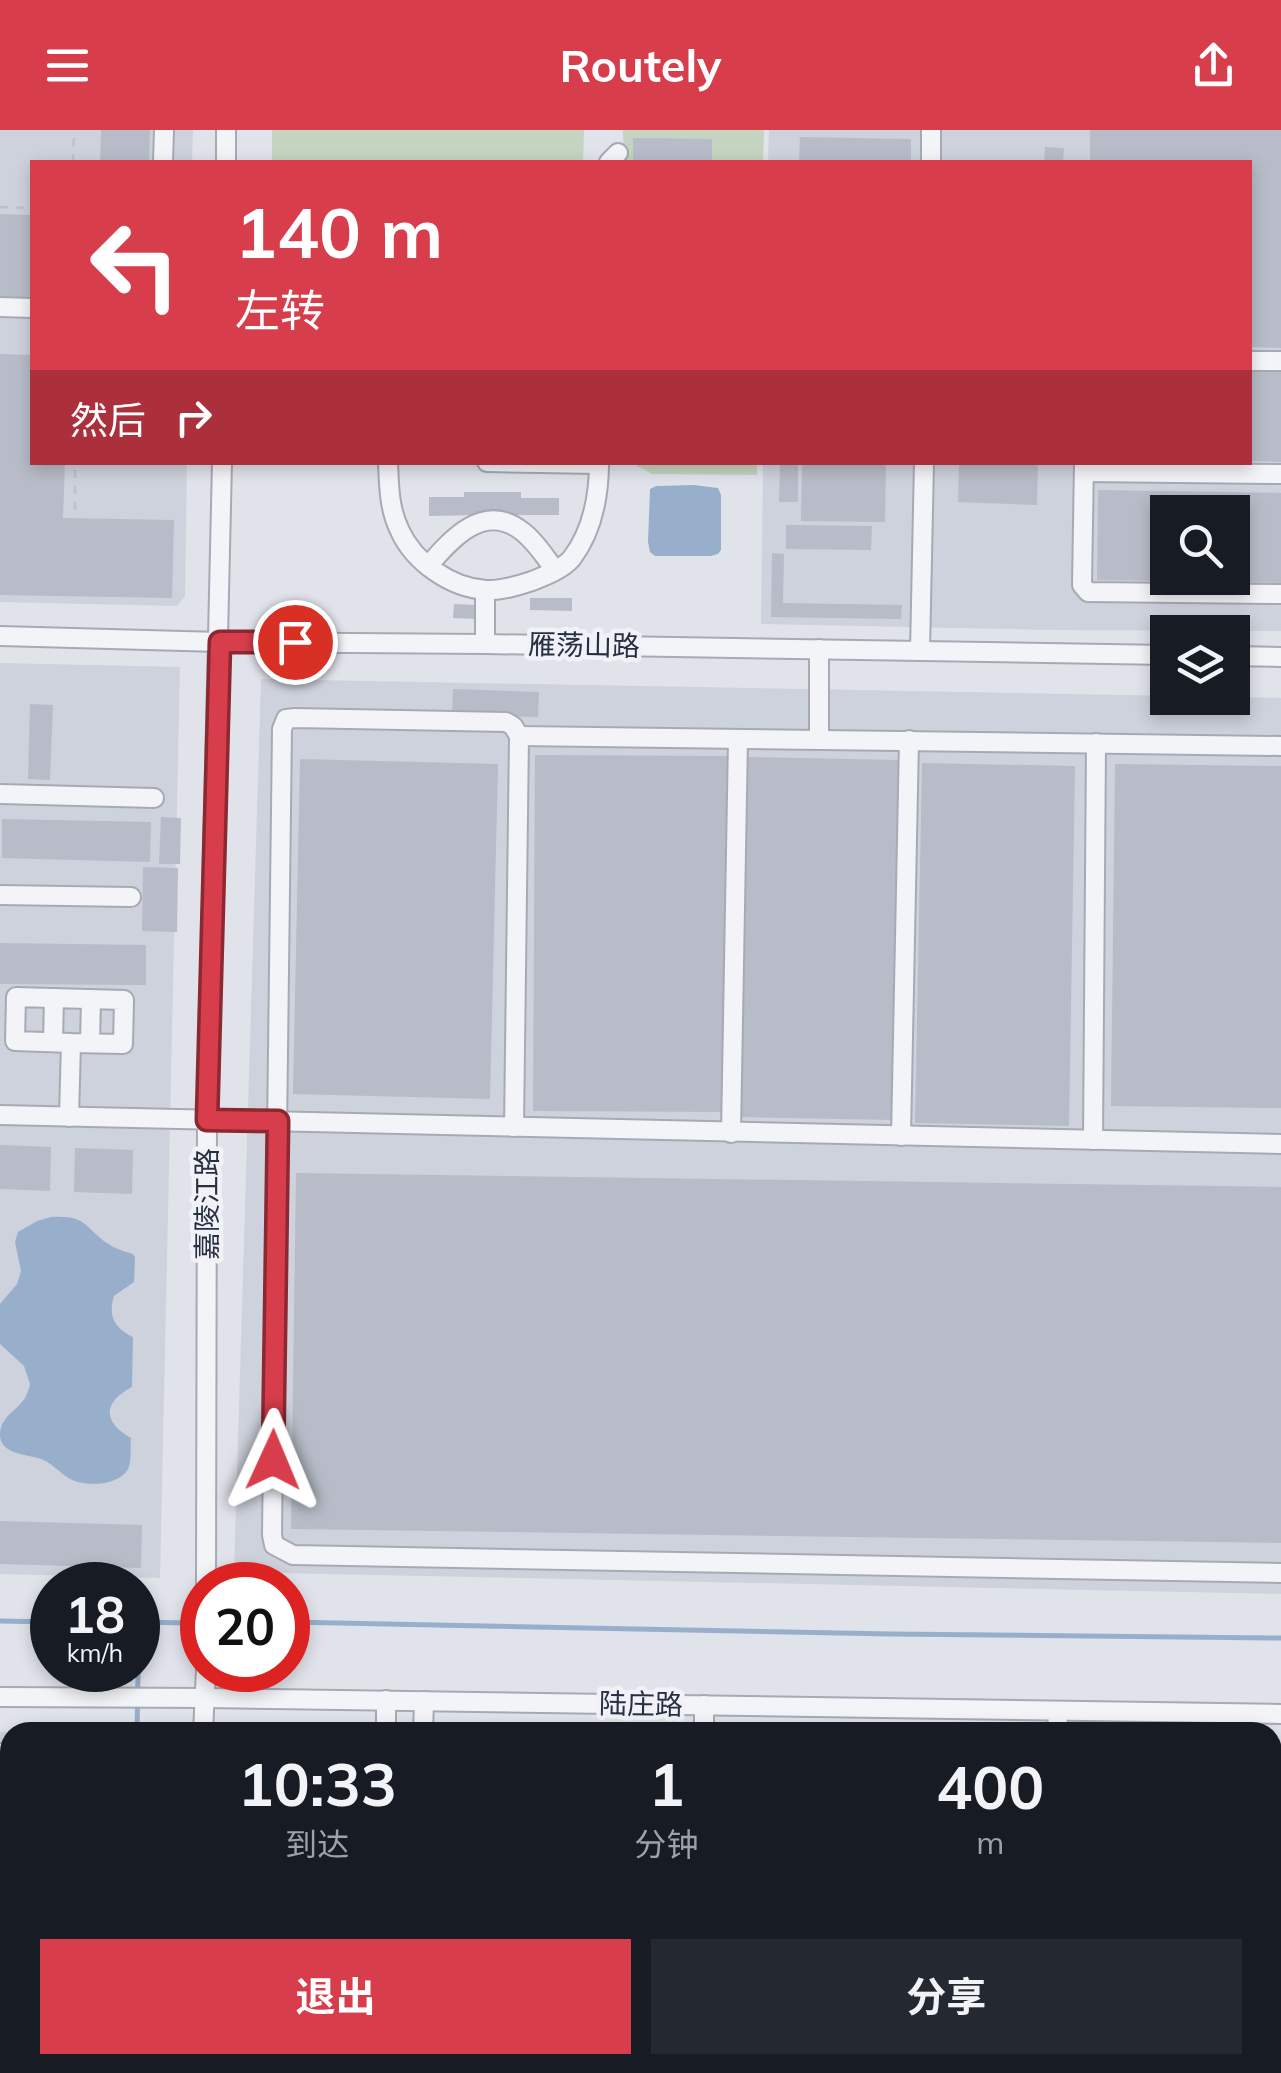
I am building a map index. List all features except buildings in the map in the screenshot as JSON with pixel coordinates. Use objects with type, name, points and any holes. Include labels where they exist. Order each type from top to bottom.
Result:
[{"type":"street","points":[[163,160],[164,130]]},
{"type":"street","points":[[226,130],[226,160]]},
{"type":"street","points":[[930,160],[931,130]]},
{"type":"street","points":[[0,307],[30,308]]},
{"type":"street","points":[[1252,360],[1281,361]]},
{"type":"street","name":"嘉陵江路","points":[[206,1562],[207,1120],[222,465]]},
{"type":"street","points":[[388,465],[391,506],[400,532],[416,558],[461,583],[485,590],[513,587],[544,577],[569,561],[590,530],[599,465]]},
{"type":"street","points":[[920,651],[924,465]]},
{"type":"street","points":[[1281,474],[1084,467],[1082,585],[1088,592],[1281,594]]},
{"type":"street","points":[[428,566],[459,533],[479,522],[506,522],[525,533],[555,570]]},
{"type":"street","points":[[485,590],[485,644]]},
{"type":"street","name":"雁荡山路","points":[[0,636],[1150,655]]},
{"type":"street","points":[[819,649],[819,740]]},
{"type":"street","points":[[1250,656],[1281,657]]},
{"type":"street","points":[[514,1127],[519,736],[506,722],[286,720],[282,729],[272,1534],[274,1545],[282,1551],[293,1555],[1281,1573]]},
{"type":"street","points":[[519,736],[1281,746]]},
{"type":"street","points":[[732,1134],[738,739]]},
{"type":"street","points":[[901,1136],[910,740]]},
{"type":"street","points":[[1093,1140],[1096,743]]},
{"type":"street","points":[[0,794],[154,798]]},
{"type":"street","points":[[0,895],[131,898]]},
{"type":"street","points":[[16,997],[91,999],[124,1000],[123,1044],[14,1041],[16,997]]},
{"type":"street","points":[[54,998],[71,1042],[69,1117]]},
{"type":"street","points":[[71,1042],[91,999]]},
{"type":"street","points":[[0,1116],[1281,1144]]},
{"type":"street","points":[[204,1722],[206,1692]]},
{"type":"street","name":"陆庄路","points":[[0,1697],[1281,1714]]},
{"type":"street","points":[[386,1700],[386,1722]]},
{"type":"street","points":[[424,1701],[424,1722]]},
{"type":"street","points":[[704,1705],[704,1722]]},
{"type":"street","points":[[1057,1722],[1058,1711]]},
{"type":"path","points":[[73,160],[74,130]]},
{"type":"path","points":[[0,208],[30,208]]},
{"type":"path","points":[[74,510],[75,465]]},
{"type":"shaded area","points":[[0,130],[193,130],[192,160],[30,160],[30,465],[187,465],[185,596],[177,606],[0,602]]},
{"type":"shaded area","points":[[769,130],[1281,130],[1281,631],[1250,631],[1250,615],[1150,615],[1150,630],[761,624],[763,465],[1252,465],[1252,160],[768,160]]},
{"type":"shaded area","points":[[0,663],[180,667],[160,1578],[160,1562],[30,1562],[30,1575],[0,1574]]},
{"type":"shaded area","points":[[261,679],[1150,696],[1150,715],[1250,715],[1250,697],[1281,698],[1281,1594],[310,1574],[310,1562],[234,1562]]},
{"type":"green space","points":[[272,130],[584,130],[583,160],[272,160]]},
{"type":"green space","points":[[623,130],[764,130],[763,160],[624,160]]},
{"type":"green space","points":[[636,465],[757,465],[757,475],[652,474]]},
{"type":"water","points":[[694,485],[718,488],[721,495],[721,550],[711,556],[655,556],[648,542],[650,489]]},
{"type":"water","points":[[51,1217],[80,1221],[110,1245],[135,1257],[134,1282],[114,1296],[112,1310],[117,1325],[133,1337],[132,1387],[116,1399],[110,1412],[115,1425],[131,1438],[130,1462],[124,1475],[110,1482],[76,1482],[43,1460],[9,1450],[0,1436],[3,1424],[25,1398],[30,1384],[24,1366],[0,1344],[0,1304],[17,1284],[21,1271],[15,1242],[18,1232]]},
{"type":"waterway","points":[[0,1621],[30,1622]]},
{"type":"waterway","points":[[160,1622],[180,1623]]},
{"type":"waterway","points":[[310,1622],[1281,1638]]},
{"type":"waterway","points":[[137,1722],[138,1692]]},
{"type":"route","points":[[273,1460],[278,1121],[207,1120],[220,642],[295,642]]}]
